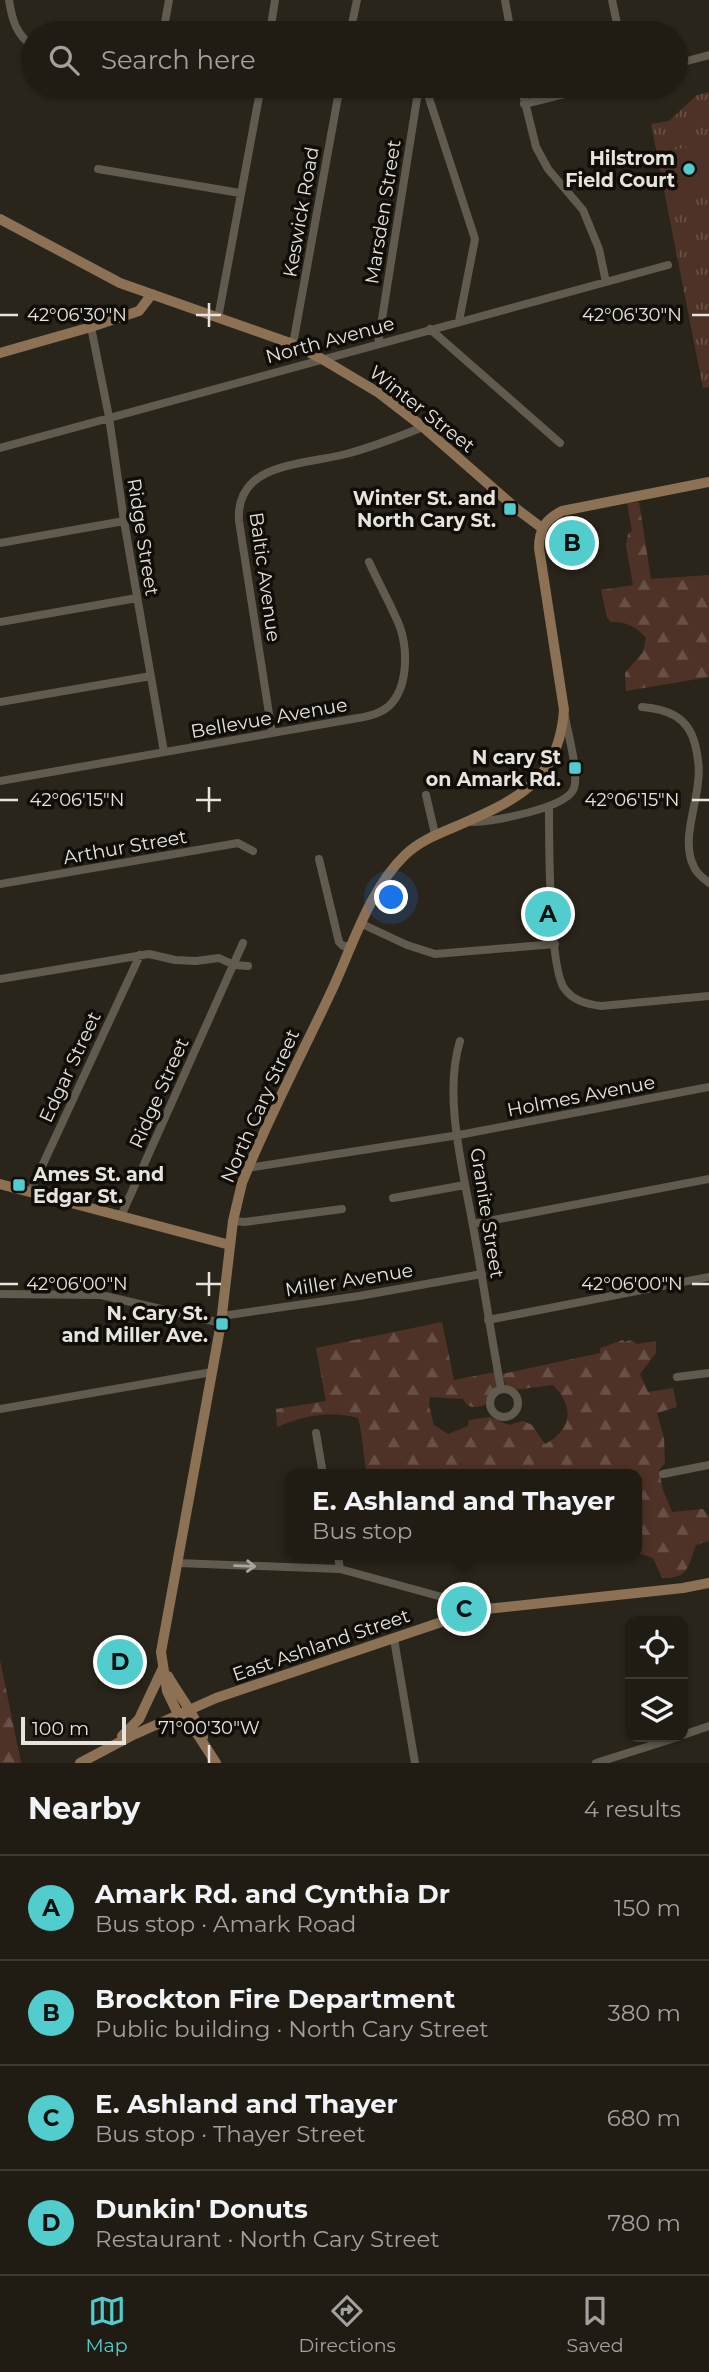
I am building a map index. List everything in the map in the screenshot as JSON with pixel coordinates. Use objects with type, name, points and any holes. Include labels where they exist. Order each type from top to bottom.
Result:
[{"type":"street","points":[[9,0],[13,24],[21,35]]},
{"type":"street","points":[[165,21],[169,0]]},
{"type":"street","points":[[272,21],[275,0]]},
{"type":"street","points":[[353,21],[357,0]]},
{"type":"street","points":[[505,0],[509,21]]},
{"type":"street","points":[[612,0],[616,21]]},
{"type":"street","points":[[688,61],[709,55]]},
{"type":"street","points":[[218,318],[259,98]]},
{"type":"street","name":"Keswick Road","points":[[293,344],[338,98]]},
{"type":"street","name":"Marsden Street","points":[[378,344],[418,98]]},
{"type":"street","points":[[428,98],[475,239],[459,321]]},
{"type":"street","points":[[523,98],[530,129],[542,159],[583,210],[591,226],[606,282]]},
{"type":"street","points":[[524,104],[548,98]]},
{"type":"street","points":[[98,169],[240,193]]},
{"type":"street","name":"Winter Street","points":[[0,219],[120,283],[293,344],[321,359],[379,393],[542,528]]},
{"type":"street","name":"North Avenue","points":[[0,447],[668,265]]},
{"type":"street","points":[[0,353],[139,311],[152,294]]},
{"type":"street","name":"Ridge Street","points":[[90,327],[108,417],[164,752]]},
{"type":"street","points":[[430,330],[560,443]]},
{"type":"street","name":"Baltic Avenue","points":[[272,733],[239,521],[242,497],[254,481],[271,471],[347,454],[424,428]]},
{"type":"street","points":[[542,528],[554,515],[562,511],[709,482]]},
{"type":"street","points":[[0,543],[124,521]]},
{"type":"street","name":"North Cary Street","points":[[466,822],[549,806],[566,799],[573,791],[575,780],[539,548],[542,528]]},
{"type":"street","name":"Bellevue Avenue","points":[[0,781],[373,715],[387,708],[394,700],[403,677],[404,647],[400,627],[369,562]]},
{"type":"street","points":[[0,622],[137,598]]},
{"type":"street","points":[[0,702],[151,677]]},
{"type":"street","points":[[642,707],[670,711],[681,719],[694,739],[699,779],[690,850],[695,869],[709,883]]},
{"type":"street","name":"North Cary Street","points":[[207,1746],[178,1714],[167,1690],[161,1652],[163,1628],[212,1372],[233,1221],[242,1183],[385,879],[405,855],[435,834],[520,795],[538,781],[558,745],[564,710]]},
{"type":"street","points":[[426,795],[435,834]]},
{"type":"street","points":[[549,806],[557,971],[564,987],[573,997],[601,1006],[709,996]]},
{"type":"street","name":"Arthur Street","points":[[0,884],[238,843],[253,850]]},
{"type":"street","points":[[319,859],[339,943],[352,946]]},
{"type":"street","points":[[362,924],[407,945],[435,954],[555,944]]},
{"type":"street","name":"Ridge Street","points":[[121,1216],[243,943]]},
{"type":"street","points":[[0,979],[149,954],[174,960],[219,958],[234,965],[248,966]]},
{"type":"street","name":"Edgar Street","points":[[30,1192],[139,955]]},
{"type":"street","name":"Granite Street","points":[[460,1041],[454,1064],[452,1091],[501,1389]]},
{"type":"street","name":"Holmes Avenue","points":[[248,1168],[458,1135],[709,1087]]},
{"type":"street","points":[[473,1224],[709,1179]]},
{"type":"street","points":[[0,1184],[230,1245]]},
{"type":"street","points":[[393,1198],[466,1185]]},
{"type":"street","points":[[233,1221],[245,1222],[342,1209]]},
{"type":"street","name":"Miller Avenue","points":[[221,1319],[482,1274]]},
{"type":"street","points":[[488,1320],[709,1277]]},
{"type":"street","points":[[0,1294],[101,1295],[221,1319]]},
{"type":"street","points":[[0,1409],[212,1372]]},
{"type":"street","points":[[677,1377],[709,1373]]},
{"type":"street","points":[[316,1433],[322,1469]]},
{"type":"street","points":[[663,1475],[709,1465]]},
{"type":"street","points":[[339,1560],[340,1569]]},
{"type":"street","points":[[177,1563],[340,1569],[453,1600],[477,1610]]},
{"type":"street","name":"East Ashland Street","points":[[80,1763],[110,1746],[216,1698],[477,1610],[709,1583]]},
{"type":"street","points":[[394,1639],[415,1763]]},
{"type":"street","points":[[110,1746],[139,1719],[163,1668]]},
{"type":"street","name":"North Cary Street","points":[[163,1668],[179,1696],[191,1709],[216,1763]]},
{"type":"street","points":[[688,1733],[709,1726]]},
{"type":"street","points":[[596,1763],[654,1742]]},
{"type":"green space","points":[[709,92],[709,387],[703,388],[651,124],[669,121],[697,95]]},
{"type":"green space","name":"Hilstrom Field Court","points":[[709,144],[709,187],[673,194],[665,151]]},
{"type":"green space","points":[[639,502],[651,579],[709,575],[709,677],[626,691],[625,673],[643,652],[646,638],[631,626],[611,622],[607,617],[601,590],[633,585],[626,546],[628,534],[632,531],[627,503]]},
{"type":"green space","points":[[442,1322],[454,1380],[496,1372],[497,1385],[485,1405],[478,1407],[470,1406],[463,1399],[430,1397],[429,1406],[434,1425],[448,1434],[468,1426],[469,1420],[490,1417],[509,1425],[523,1421],[532,1425],[545,1444],[561,1432],[565,1425],[567,1410],[560,1393],[553,1385],[514,1390],[506,1387],[502,1374],[600,1353],[600,1348],[623,1340],[631,1340],[637,1344],[656,1341],[656,1353],[640,1374],[648,1392],[673,1388],[677,1407],[657,1413],[664,1438],[665,1463],[659,1470],[663,1490],[672,1512],[703,1509],[709,1517],[709,1541],[696,1545],[683,1574],[662,1578],[653,1558],[642,1555],[642,1469],[366,1469],[358,1418],[337,1414],[317,1415],[277,1427],[276,1409],[326,1401],[316,1348]]},
{"type":"green space","points":[[0,1660],[21,1763],[0,1763]]},
{"type":"place","name":"Hilstrom Field Court","points":[[689,169]]},
{"type":"place","name":"Winter St. and North Cary St.","points":[[510,509]]},
{"type":"place","name":"Brockton Fire Department","points":[[572,543]]},
{"type":"place","name":"N cary St on Amark Rd.","points":[[575,768]]},
{"type":"place","name":"Amark Rd. and Cynthia Dr","points":[[548,914]]},
{"type":"place","name":"Ames St. and Edgar St.","points":[[19,1185]]},
{"type":"place","name":"N. Cary St. and Miller Ave.","points":[[222,1324]]},
{"type":"place","name":"E. Ashland and Thayer","points":[[464,1609]]},
{"type":"place","name":"Dunkin' Donuts","points":[[120,1662]]}]
